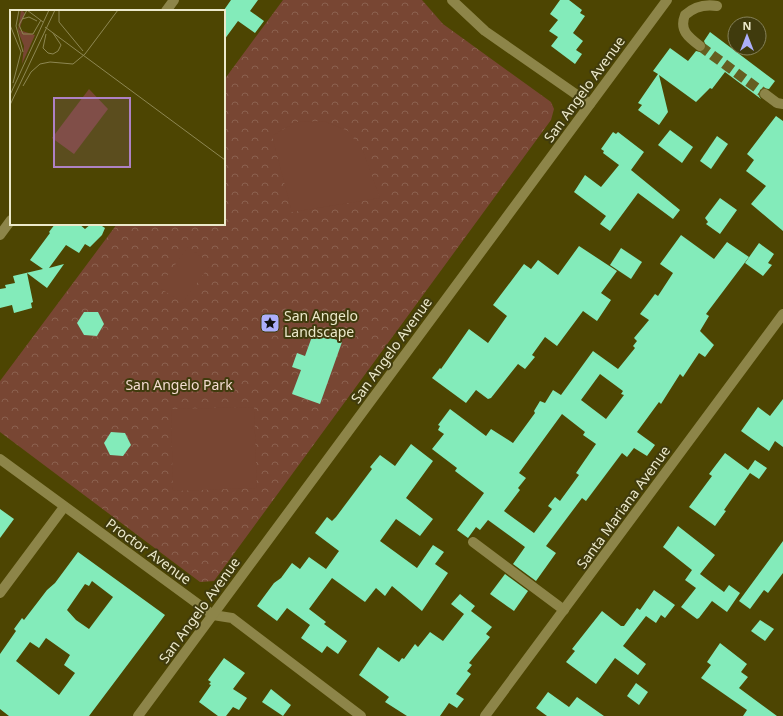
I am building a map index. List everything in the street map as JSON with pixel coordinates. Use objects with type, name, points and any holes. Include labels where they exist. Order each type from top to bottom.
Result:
[{"type":"street","points":[[167,10],[174,0]]},
{"type":"street","points":[[452,0],[485,31],[590,104]]},
{"type":"street","name":"San Angelo Avenue","points":[[138,716],[667,0]]},
{"type":"street","points":[[700,46],[684,31],[682,26],[685,15],[698,7],[708,4],[718,6]]},
{"type":"street","points":[[765,94],[777,103],[783,104]]},
{"type":"street","points":[[0,235],[10,221]]},
{"type":"street","name":"Santa Mariana Avenue","points":[[485,716],[783,314]]},
{"type":"street","name":"Proctor Avenue","points":[[0,458],[64,507],[213,615],[232,618],[361,716]]},
{"type":"street","points":[[0,592],[64,507]]},
{"type":"street","points":[[473,542],[564,610]]},
{"type":"green space","name":"San Angelo Park","points":[[283,0],[422,0],[443,24],[551,102],[554,109],[551,120],[214,581],[200,582],[0,432],[0,381],[116,225],[225,225],[225,79]]},
{"type":"green space","points":[[324,121],[348,131],[363,151],[380,198],[292,212],[272,136],[296,122]]},
{"type":"green space","points":[[188,247],[211,264],[182,303],[159,287]]},
{"type":"green space","points":[[254,407],[257,488],[173,491],[171,409]]},
{"type":"building","points":[[231,0],[258,0],[250,11],[264,21],[255,33],[238,21],[225,39],[224,10]]},
{"type":"building","points":[[560,0],[569,0],[582,10],[580,13],[585,16],[573,33],[583,41],[576,50],[582,54],[575,64],[551,46],[558,37],[549,31],[558,20],[550,14]]},
{"type":"building","points":[[710,32],[727,45],[727,56],[742,56],[775,81],[769,89],[763,88],[760,90],[759,96],[761,99],[725,72],[712,89],[710,88],[696,102],[659,75],[668,112],[659,125],[638,110],[642,105],[638,103],[658,74],[653,71],[670,48],[688,61],[696,51],[700,52],[705,50],[706,46],[704,41]]},
{"type":"building","points":[[776,116],[783,121],[783,231],[751,204],[766,186],[746,171],[754,160],[747,154]]},
{"type":"building","points":[[670,130],[693,147],[682,163],[658,145]]},
{"type":"building","points":[[613,132],[616,134],[618,132],[644,152],[631,170],[680,210],[673,219],[638,193],[610,231],[600,224],[606,216],[574,192],[585,175],[601,187],[619,165],[603,153],[604,151],[601,149]]},
{"type":"building","points":[[717,136],[728,144],[711,169],[700,161]]},
{"type":"building","points":[[720,198],[737,210],[720,234],[706,224],[708,222],[705,218]]},
{"type":"building","points":[[54,225],[80,225],[85,229],[90,225],[100,225],[105,228],[102,235],[90,247],[85,244],[79,253],[66,245],[49,268],[64,264],[47,288],[27,273],[33,302],[31,303],[32,308],[14,313],[12,305],[0,308],[0,289],[6,288],[5,285],[15,283],[13,276],[43,269],[30,260],[50,233],[49,232]]},
{"type":"building","points":[[681,235],[714,259],[727,242],[749,257],[706,314],[709,316],[700,331],[714,345],[705,357],[699,353],[683,377],[680,374],[661,404],[659,402],[637,432],[655,445],[647,456],[634,448],[627,457],[622,453],[586,501],[582,498],[546,546],[556,553],[536,581],[513,564],[525,547],[488,520],[480,530],[476,527],[468,538],[457,530],[484,493],[455,471],[457,468],[432,449],[444,434],[438,430],[440,426],[438,425],[450,409],[486,436],[491,429],[513,443],[535,413],[534,411],[540,401],[545,403],[553,390],[561,395],[593,351],[618,369],[635,348],[633,346],[637,341],[634,338],[649,320],[640,314],[655,294],[658,296],[673,273],[660,264]],"holes":[[[600,374],[623,391],[621,394],[624,395],[606,419],[581,400]],[[562,414],[585,432],[583,435],[596,444],[576,473],[579,475],[560,501],[555,497],[548,506],[552,509],[534,533],[504,511],[520,490],[518,488],[526,478],[519,473]]]},
{"type":"building","points":[[759,243],[774,254],[768,263],[772,265],[763,276],[745,263]]},
{"type":"building","points":[[579,246],[617,271],[601,293],[611,300],[597,321],[583,311],[557,346],[545,337],[532,355],[535,357],[525,369],[518,364],[491,398],[488,399],[476,390],[466,403],[432,378],[440,368],[441,369],[469,329],[488,343],[507,316],[493,305],[524,264],[531,269],[538,260],[558,275]]},
{"type":"building","points":[[621,248],[642,262],[631,279],[610,265]]},
{"type":"building","points":[[84,312],[98,312],[104,324],[97,336],[84,335],[77,323]]},
{"type":"building","points":[[314,331],[342,342],[320,404],[292,394],[301,370],[292,367],[297,353],[305,356]]},
{"type":"building","points":[[783,399],[783,447],[775,441],[769,451],[741,431],[758,407],[770,416]]},
{"type":"building","points":[[111,432],[125,433],[131,445],[123,456],[110,455],[104,443]]},
{"type":"building","points":[[411,444],[433,461],[406,498],[433,519],[420,536],[396,519],[380,541],[417,568],[433,545],[444,552],[435,564],[448,573],[422,611],[392,586],[385,596],[376,588],[365,602],[332,578],[309,609],[326,622],[324,624],[347,641],[338,654],[327,646],[322,653],[301,638],[310,625],[287,608],[277,621],[257,606],[274,583],[281,578],[292,563],[300,569],[309,557],[326,569],[339,551],[315,533],[327,517],[332,521],[336,517],[372,469],[370,467],[380,455],[395,466]]},
{"type":"building","points":[[725,453],[748,470],[755,460],[767,468],[759,479],[750,473],[724,510],[726,511],[715,526],[689,507],[712,476],[709,474]]},
{"type":"building","points":[[0,509],[14,519],[0,538]]},
{"type":"building","points":[[678,526],[715,555],[700,574],[724,592],[729,585],[740,593],[727,612],[712,601],[697,619],[681,607],[696,588],[685,580],[692,570],[663,547]]},
{"type":"building","points":[[783,541],[783,573],[768,593],[764,590],[750,609],[739,601]]},
{"type":"building","points":[[78,552],[165,615],[89,716],[9,716],[0,709],[0,654],[16,631],[14,629],[22,618],[24,620],[47,590],[55,583]],"holes":[[[92,581],[113,597],[89,629],[76,620],[67,610],[85,584],[89,586]],[[46,638],[70,655],[64,665],[75,673],[59,695],[16,661],[30,642],[39,648]]]},
{"type":"building","points":[[505,574],[528,591],[514,611],[490,594]]},
{"type":"building","points":[[654,590],[675,605],[665,618],[661,615],[656,623],[646,616],[623,646],[646,664],[638,675],[615,658],[596,684],[566,662],[575,651],[572,649],[602,611],[621,626],[624,626],[637,608],[640,610]]},
{"type":"building","points":[[460,594],[475,606],[471,611],[492,627],[486,634],[490,637],[469,663],[472,665],[467,671],[471,674],[456,694],[464,699],[457,708],[449,703],[440,716],[407,716],[385,702],[389,697],[359,675],[378,647],[399,662],[402,658],[404,659],[415,644],[418,647],[430,632],[443,641],[464,614],[451,604]]},
{"type":"building","points":[[760,620],[774,629],[765,641],[751,631]]},
{"type":"building","points":[[720,643],[747,664],[741,672],[748,677],[739,688],[777,716],[743,716],[747,710],[701,678],[711,665],[707,662]]},
{"type":"building","points":[[224,658],[245,673],[233,689],[247,698],[239,710],[233,707],[226,716],[218,716],[199,702],[211,685],[209,684],[211,682],[208,680]]},
{"type":"building","points":[[636,683],[648,692],[639,705],[627,696]]},
{"type":"building","points":[[271,689],[291,705],[283,716],[262,702]]},
{"type":"building","points":[[548,692],[569,707],[577,697],[604,716],[547,716],[536,708]]},
{"type":"tunnel","points":[[700,46],[765,94]]},
{"type":"place","name":"San Angelo Landscape","points":[[270,323]]}]
